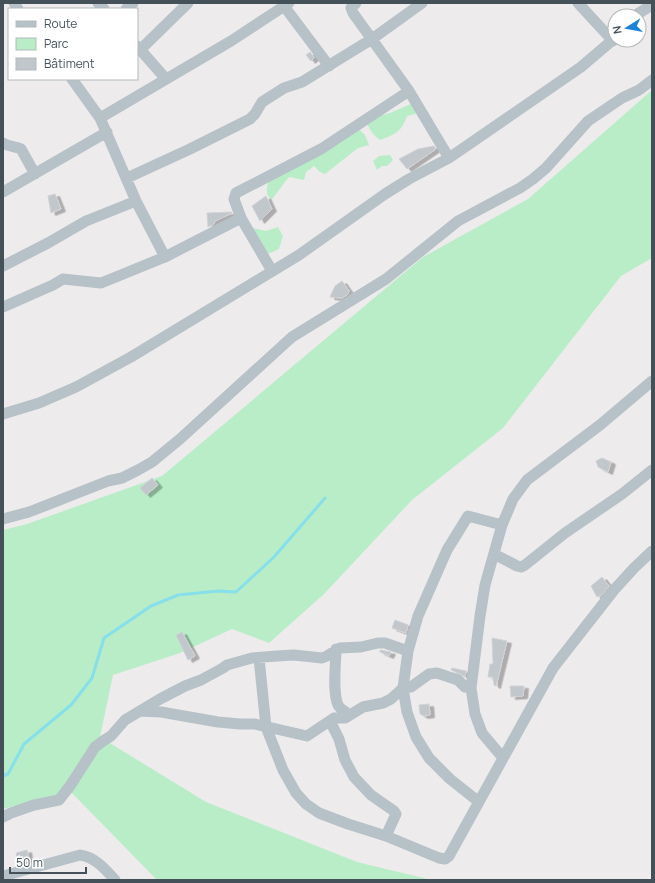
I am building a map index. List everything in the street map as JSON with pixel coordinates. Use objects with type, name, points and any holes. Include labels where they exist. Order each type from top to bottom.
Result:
[{"type":"street","points":[[166,79],[139,48],[188,3]]},
{"type":"street","points":[[356,3],[352,6],[352,10],[409,91],[449,158]]},
{"type":"street","points":[[127,178],[250,119],[256,114],[262,102],[284,88],[302,82],[372,39],[422,3]]},
{"type":"street","points":[[578,3],[607,33]]},
{"type":"street","points":[[100,118],[231,41],[286,4],[328,66]]},
{"type":"street","points":[[3,414],[39,403],[76,387],[131,357],[299,255],[385,194],[409,179],[449,158],[581,67],[607,46]]},
{"type":"street","points":[[73,80],[100,118],[136,201],[165,257]]},
{"type":"street","points":[[3,519],[29,512],[108,481],[122,478],[152,462],[180,439],[292,337],[386,279],[458,221],[525,185],[546,168],[588,121],[622,98],[639,90],[652,80]]},
{"type":"street","points":[[272,270],[241,218],[234,199],[236,193],[321,148],[409,91]]},
{"type":"street","points":[[3,192],[107,132]]},
{"type":"street","points":[[3,143],[7,146],[17,146],[21,148],[35,174]]},
{"type":"street","points":[[3,266],[48,244],[86,221],[136,201]]},
{"type":"street","points":[[3,307],[53,285],[63,279],[101,282],[129,272],[165,257],[241,218]]},
{"type":"street","points":[[503,758],[482,733],[475,714],[471,688],[485,585],[502,525],[513,499],[528,480],[600,425],[652,381]]},
{"type":"street","points":[[494,554],[517,566],[521,567],[525,565],[565,534],[622,494],[652,470]]},
{"type":"street","points":[[479,802],[450,779],[429,758],[416,737],[407,712],[403,688],[408,651],[418,616],[447,550],[466,518],[471,516],[502,525]]},
{"type":"street","points":[[259,658],[266,727],[283,770],[296,794],[306,804],[319,813],[386,836],[439,858],[445,858],[449,856],[553,668],[614,590],[652,551]]},
{"type":"street","points":[[3,817],[11,812],[34,805],[60,800],[95,747],[102,740],[111,736],[125,720],[160,699],[217,671],[227,664],[259,658],[294,655],[322,658],[340,648],[361,647],[378,642],[408,651]]},
{"type":"street","points":[[336,650],[335,683],[338,703],[339,707],[350,715]]},
{"type":"street","points":[[141,711],[161,712],[218,722],[240,724],[249,723],[307,736],[334,718],[345,718],[363,707],[383,703],[391,699],[403,688],[411,686],[429,674],[437,673],[458,680],[465,687],[471,688]]},
{"type":"street","points":[[330,721],[339,739],[345,760],[354,777],[371,795],[396,814],[386,836]]},
{"type":"street","points":[[3,876],[80,855],[86,856],[103,866],[115,880]]},
{"type":"green space","points":[[652,90],[652,258],[621,276],[503,428],[412,500],[324,594],[269,643],[232,629],[180,653],[113,675],[100,737],[206,802],[357,862],[432,880],[157,880],[71,792],[3,809],[3,530],[27,524],[162,476],[423,257],[528,199]]},
{"type":"green space","points":[[413,103],[419,113],[407,116],[397,132],[380,140],[375,136],[366,121],[374,117],[390,113]]},
{"type":"green space","points":[[358,128],[365,135],[369,145],[358,148],[325,174],[320,172],[314,166],[306,172],[304,180],[289,177],[272,199],[269,197],[267,191],[269,180],[320,152],[326,152],[330,147]]},
{"type":"green space","points":[[390,155],[393,160],[387,166],[382,166],[377,170],[373,161],[379,156]]},
{"type":"green space","points":[[278,227],[283,236],[279,249],[268,254],[253,228],[266,231]]},
{"type":"building","points":[[310,52],[314,58],[311,61],[306,55]]},
{"type":"building","points":[[434,146],[436,149],[407,169],[399,159],[418,149]]},
{"type":"building","points":[[55,194],[61,209],[51,213],[48,196]]},
{"type":"building","points":[[266,196],[272,209],[260,221],[252,206]]},
{"type":"building","points":[[207,213],[232,213],[215,221],[214,224],[208,227]]},
{"type":"building","points":[[342,281],[349,291],[348,294],[342,298],[330,297],[335,286]]},
{"type":"building","points":[[602,458],[611,462],[608,472],[598,467],[596,461]]},
{"type":"building","points":[[152,478],[158,485],[146,495],[140,488]]},
{"type":"building","points":[[602,577],[609,586],[602,595],[597,597],[591,586]]},
{"type":"building","points":[[395,620],[408,625],[406,633],[392,628]]},
{"type":"building","points":[[182,632],[195,656],[188,660],[176,635]]},
{"type":"building","points":[[492,638],[507,641],[496,686],[494,685],[493,677],[488,677],[490,664],[493,664]]},
{"type":"building","points":[[380,650],[391,652],[389,656],[380,652]]},
{"type":"building","points":[[452,668],[466,671],[465,677],[451,670]]},
{"type":"building","points":[[510,686],[524,686],[523,696],[511,697]]},
{"type":"building","points":[[429,704],[430,715],[424,716],[420,714],[419,705]]},
{"type":"building","points":[[27,850],[29,861],[18,863],[16,853]]},
{"type":"waterway","points":[[3,776],[8,774],[24,744],[71,705],[92,678],[104,638],[151,606],[178,595],[218,591],[236,592],[274,557],[325,498]]}]
